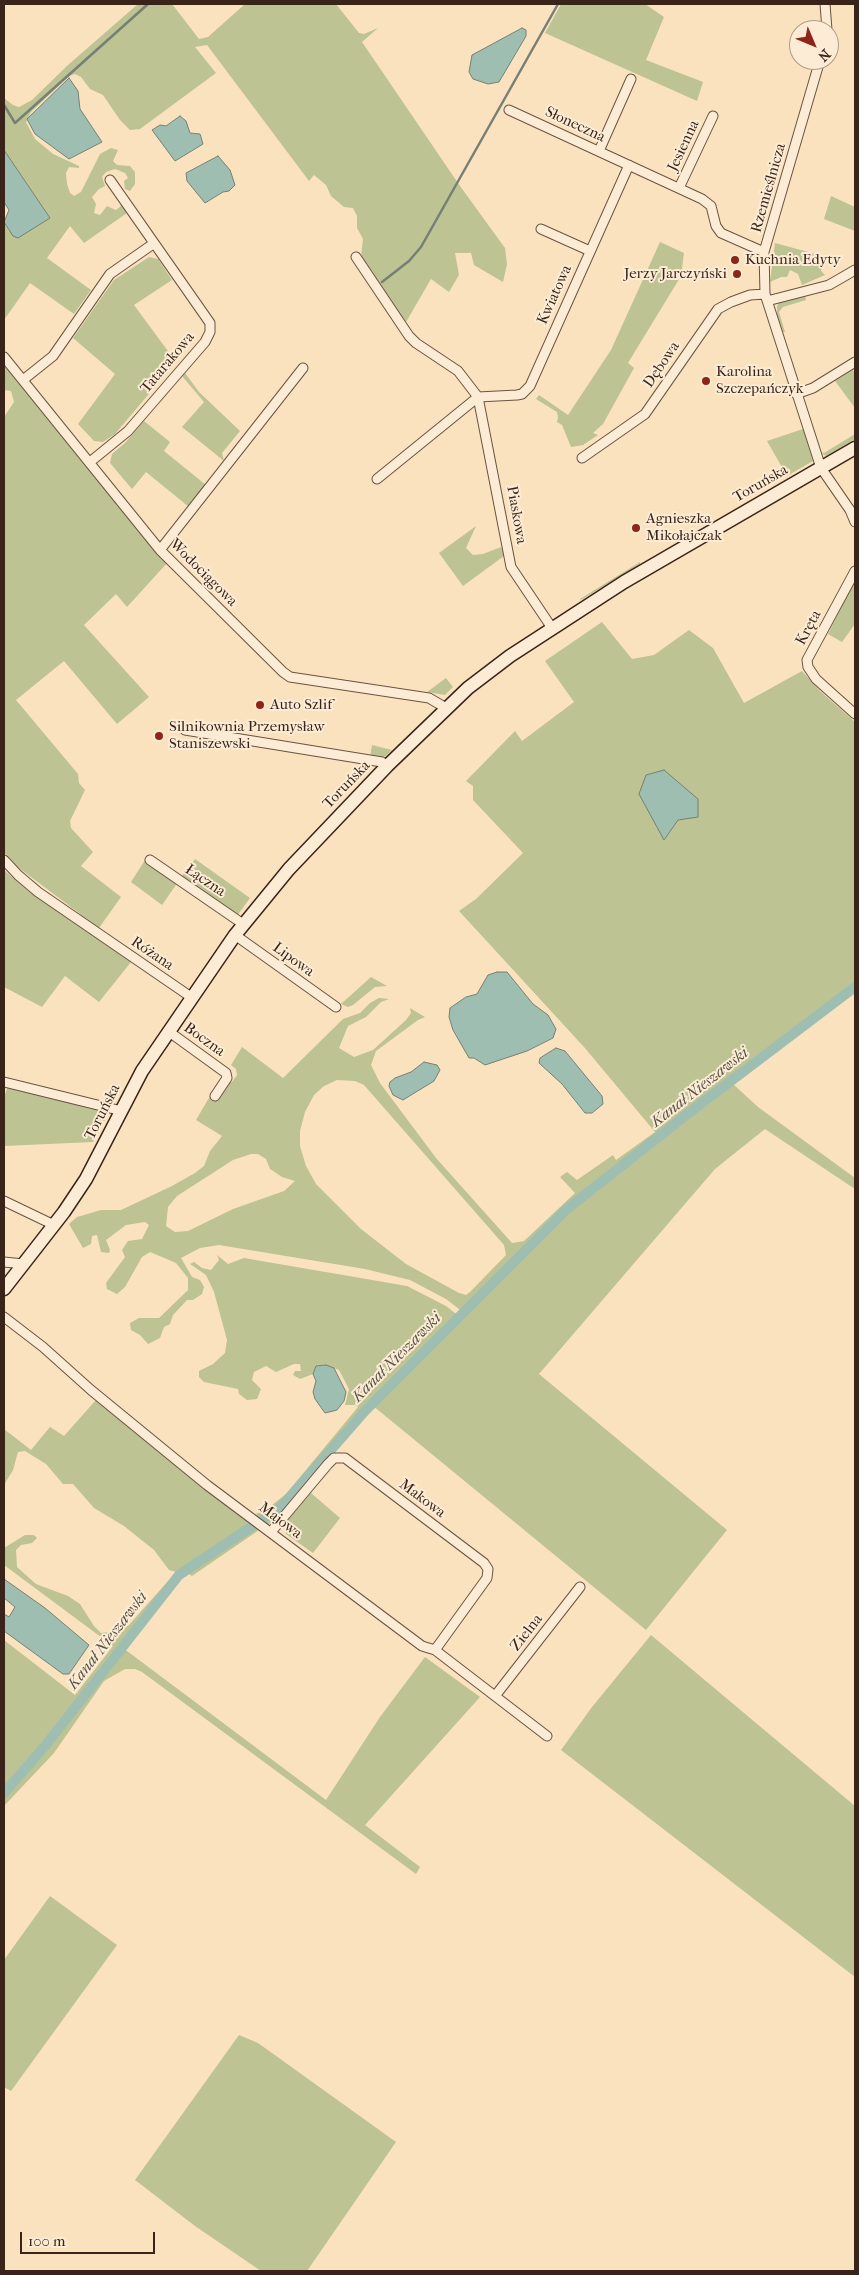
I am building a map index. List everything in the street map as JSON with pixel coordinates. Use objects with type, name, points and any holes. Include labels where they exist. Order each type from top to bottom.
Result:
[{"type":"main road","name":"Toruńska","points":[[4,1289],[54,1225],[86,1179],[142,1071],[168,1030],[243,924],[289,869],[387,766],[446,708],[482,676],[552,628],[624,582],[855,448]]},
{"type":"street","points":[[825,4],[826,20]]},
{"type":"street","name":"Rzemieślnicza","points":[[817,70],[764,252],[766,297],[821,468]]},
{"type":"street","points":[[599,151],[631,79]]},
{"type":"street","name":"Słoneczna","points":[[509,110],[709,203],[716,226],[721,233],[764,252]]},
{"type":"street","name":"Jesienna","points":[[679,188],[713,116]]},
{"type":"street","name":"Kwiatowa","points":[[478,397],[517,395],[527,390],[629,165]]},
{"type":"street","name":"Tatarakowa","points":[[90,462],[128,432],[204,342],[210,332],[210,323],[110,180]]},
{"type":"street","points":[[541,228],[590,250]]},
{"type":"street","points":[[23,380],[53,356],[110,274],[153,244]]},
{"type":"street","name":"Piaskowa","points":[[356,257],[409,336],[416,343],[458,371],[478,397],[511,568],[552,628]]},
{"type":"street","name":"Dębowa","points":[[582,458],[645,414],[718,309],[744,297],[766,297],[819,288],[855,270]]},
{"type":"street","name":"Wodociągowa","points":[[4,357],[160,550],[290,677],[429,698],[446,708]]},
{"type":"street","points":[[796,394],[813,388],[855,362]]},
{"type":"street","points":[[160,550],[303,368]]},
{"type":"street","points":[[377,479],[478,397]]},
{"type":"street","points":[[821,468],[850,510],[855,522]]},
{"type":"street","name":"Kręta","points":[[855,571],[808,660],[808,667],[816,679],[855,714]]},
{"type":"street","points":[[185,730],[382,762],[387,766]]},
{"type":"street","name":"Różana","points":[[4,860],[38,892],[191,997]]},
{"type":"street","name":"Łączna","points":[[150,860],[243,924]]},
{"type":"street","name":"Lipowa","points":[[235,935],[336,1007]]},
{"type":"street","name":"Boczna","points":[[168,1030],[226,1073],[227,1078],[215,1096]]},
{"type":"street","points":[[4,1082],[122,1110]]},
{"type":"street","points":[[4,1201],[54,1225]]},
{"type":"street","points":[[4,1262],[24,1264]]},
{"type":"street","name":"Majowa","points":[[4,1317],[43,1346],[91,1390],[167,1452],[422,1646],[435,1650],[547,1736]]},
{"type":"street","name":"Makowa","points":[[271,1532],[334,1458],[345,1458],[484,1563],[488,1569],[487,1578],[435,1650]]},
{"type":"street","name":"Zielna","points":[[495,1696],[580,1587]]},
{"type":"green space","points":[[138,4],[172,4],[199,39],[208,37],[245,4],[336,4],[359,33],[364,34],[378,28],[362,42],[460,186],[505,248],[507,264],[503,282],[474,265],[471,253],[455,253],[459,275],[449,292],[431,279],[406,322],[361,257],[363,239],[357,228],[357,216],[353,208],[344,207],[331,196],[326,185],[314,175],[309,181],[207,45],[195,47],[216,73],[140,129],[130,130],[120,120],[103,95],[90,89],[81,77],[75,74],[69,76],[31,112],[26,122],[35,139],[53,154],[79,166],[79,168],[69,167],[66,173],[70,193],[74,196],[81,192],[100,154],[111,148],[118,150],[113,161],[117,165],[130,166],[135,172],[135,184],[130,191],[125,189],[124,181],[128,178],[125,173],[115,169],[106,172],[102,177],[105,186],[99,189],[92,197],[96,204],[94,213],[100,215],[107,206],[116,210],[122,205],[127,213],[84,243],[70,226],[47,258],[91,290],[74,314],[30,283],[4,320],[4,222],[9,231],[50,218],[4,150],[4,98],[19,107],[32,100],[68,65]]},
{"type":"green space","points":[[561,4],[645,4],[664,17],[646,60],[703,82],[697,101],[545,33]]},
{"type":"green space","points":[[831,196],[855,207],[855,231],[824,219]]},
{"type":"green space","points":[[660,242],[684,253],[681,276],[628,363],[634,368],[603,424],[593,433],[598,435],[583,445],[571,447],[562,425],[557,422],[557,412],[536,399],[539,395],[568,415],[611,350]]},
{"type":"green space","points":[[775,243],[823,256],[821,271],[825,275],[802,285],[798,274],[790,270],[787,277],[781,277],[770,282]]},
{"type":"green space","points":[[149,257],[158,259],[172,280],[134,305],[176,362],[115,434],[103,442],[94,441],[78,424],[115,374],[73,338],[114,280]]},
{"type":"green space","points":[[805,295],[806,300],[783,307],[779,312],[785,332],[783,332],[777,317],[777,306],[780,302]]},
{"type":"green space","points":[[4,365],[168,562],[127,607],[116,594],[84,625],[149,697],[117,724],[64,661],[16,700],[78,774],[79,783],[85,790],[70,821],[71,828],[93,852],[81,866],[121,897],[99,928],[19,868],[4,852],[4,417],[14,402],[11,391],[4,390]]},
{"type":"green space","points":[[853,370],[855,373],[855,408],[835,381]]},
{"type":"green space","points":[[185,373],[199,392],[240,431],[222,453],[224,461],[182,427],[204,402],[182,376]]},
{"type":"green space","points":[[144,421],[170,442],[164,451],[206,485],[189,507],[146,472],[132,489],[110,463],[112,454],[125,443]]},
{"type":"green space","points":[[803,429],[813,461],[787,476],[767,441]]},
{"type":"green space","points":[[855,434],[855,439],[826,456],[820,452],[824,453]]},
{"type":"green space","points":[[476,526],[466,548],[473,555],[483,554],[501,547],[504,556],[463,586],[439,553]]},
{"type":"green space","points":[[640,562],[640,564],[580,599]]},
{"type":"green space","points":[[855,579],[855,624],[842,642],[828,634]]},
{"type":"green space","points":[[602,622],[632,659],[654,655],[689,630],[713,648],[744,703],[802,671],[820,691],[855,722],[855,992],[733,1084],[758,1107],[855,1178],[855,1189],[765,1129],[715,1169],[539,1374],[727,1530],[646,1630],[372,1405],[274,1523],[265,1525],[256,1514],[267,1509],[286,1494],[358,1407],[356,1405],[345,1405],[349,1389],[339,1370],[326,1365],[316,1366],[313,1374],[300,1379],[293,1375],[295,1371],[301,1371],[300,1364],[294,1364],[276,1372],[266,1366],[254,1372],[252,1380],[261,1389],[257,1399],[247,1400],[239,1394],[238,1389],[204,1382],[199,1377],[199,1371],[213,1364],[225,1353],[227,1340],[214,1292],[206,1275],[190,1264],[194,1262],[202,1268],[211,1270],[219,1260],[217,1255],[228,1264],[244,1258],[407,1286],[446,1306],[460,1317],[464,1313],[446,1299],[410,1280],[365,1269],[219,1245],[200,1248],[181,1258],[192,1277],[200,1280],[204,1287],[202,1294],[193,1300],[187,1300],[173,1315],[170,1324],[164,1327],[160,1338],[148,1344],[140,1335],[131,1330],[130,1323],[139,1318],[159,1318],[188,1290],[188,1278],[176,1263],[150,1252],[142,1257],[125,1287],[117,1294],[107,1289],[106,1283],[125,1257],[122,1250],[128,1241],[142,1239],[149,1225],[145,1222],[126,1225],[106,1240],[110,1250],[109,1253],[101,1252],[97,1235],[92,1236],[91,1244],[83,1248],[69,1224],[77,1217],[101,1210],[121,1210],[172,1186],[204,1166],[210,1151],[222,1136],[196,1120],[210,1096],[214,1100],[226,1082],[232,1082],[237,1075],[236,1069],[231,1065],[242,1047],[283,1078],[343,1019],[360,1013],[370,1003],[379,998],[389,999],[381,1002],[366,1017],[348,1026],[339,1048],[354,1057],[373,1050],[406,1020],[411,1013],[410,1008],[425,1017],[418,1020],[376,1051],[371,1065],[380,1083],[436,1158],[512,1243],[524,1241],[575,1193],[560,1177],[567,1172],[577,1180],[613,1155],[616,1160],[655,1132],[584,1047],[459,911],[476,899],[523,853],[473,800],[473,786],[466,781],[515,731],[522,741],[574,702],[545,661]],"holes":[[[664,770],[678,819],[664,840]],[[337,1080],[355,1081],[364,1085],[504,1245],[506,1255],[466,1295],[406,1264],[361,1229],[316,1184],[306,1166],[300,1146],[300,1131],[305,1112],[314,1095],[324,1086]],[[251,1154],[258,1154],[266,1159],[270,1169],[282,1177],[295,1181],[284,1191],[233,1209],[188,1231],[175,1232],[166,1226],[168,1207],[177,1196],[233,1160]]]},
{"type":"green space","points":[[446,678],[453,687],[445,695],[427,692]]},
{"type":"green space","points":[[372,745],[392,750],[383,758],[370,758]]},
{"type":"green space","points":[[195,859],[250,898],[237,916],[181,877]]},
{"type":"green space","points":[[145,860],[178,882],[162,905],[131,882]]},
{"type":"green space","points":[[4,870],[29,892],[131,962],[99,1002],[65,976],[42,1007],[4,987]]},
{"type":"green space","points":[[371,977],[387,986],[375,987],[348,1007],[341,1004]]},
{"type":"green space","points":[[8,1086],[109,1112],[93,1142],[4,1146],[4,1097]]},
{"type":"green space","points":[[96,1400],[259,1530],[192,1576],[186,1572],[123,1648],[326,1800],[380,1717],[425,1657],[480,1697],[365,1825],[420,1867],[416,1874],[142,1672],[135,1669],[125,1669],[104,1681],[54,1753],[4,1806],[4,1640],[75,1695],[113,1646],[4,1565],[4,1548],[25,1535],[34,1535],[37,1538],[32,1543],[21,1545],[16,1550],[17,1567],[36,1584],[68,1596],[80,1604],[94,1626],[101,1633],[118,1631],[129,1625],[176,1572],[169,1570],[154,1550],[124,1526],[94,1508],[73,1484],[63,1484],[46,1464],[25,1451],[18,1452],[13,1470],[4,1485],[4,1429],[31,1450],[50,1427],[64,1436]]},
{"type":"green space","points":[[311,1493],[340,1518],[313,1553],[286,1534],[283,1525]]},
{"type":"green space","points":[[651,1635],[855,1806],[855,1977],[561,1750],[592,1707]]},
{"type":"green space","points":[[50,1896],[117,1945],[11,2091],[4,2087],[4,1960]]},
{"type":"green space","points":[[239,2035],[258,2043],[396,2142],[307,2271],[261,2271],[195,2226],[135,2180]]},
{"type":"shaded area","points":[[522,28],[526,30],[526,36],[499,82],[488,84],[473,79],[469,72],[472,55]]},
{"type":"shaded area","points":[[69,78],[78,91],[80,109],[102,142],[69,159],[35,134],[27,119]]},
{"type":"shaded area","points":[[180,116],[186,121],[190,133],[200,134],[203,144],[175,161],[152,130],[160,125],[166,126]]},
{"type":"shaded area","points":[[4,150],[50,218],[18,238],[13,236],[4,222],[9,210],[4,202]]},
{"type":"shaded area","points":[[218,156],[230,170],[235,185],[229,191],[223,192],[205,203],[187,181],[186,173]]},
{"type":"shaded area","points":[[664,770],[698,799],[698,817],[678,820],[664,840],[639,794],[646,775]]},
{"type":"shaded area","points":[[497,972],[507,972],[533,1004],[548,1015],[556,1029],[553,1038],[527,1051],[485,1065],[474,1058],[469,1058],[453,1030],[449,1017],[450,1008],[466,997],[477,994],[488,975]]},
{"type":"shaded area","points":[[556,1048],[565,1051],[602,1096],[603,1104],[592,1113],[585,1113],[562,1084],[539,1063],[540,1058]]},
{"type":"shaded area","points":[[424,1062],[437,1065],[440,1070],[434,1081],[403,1100],[393,1095],[389,1086],[390,1082],[411,1072]]},
{"type":"shaded area","points":[[326,1365],[334,1368],[346,1392],[344,1401],[337,1410],[325,1413],[315,1399],[313,1392],[316,1381],[313,1374],[316,1366]]},
{"type":"shaded area","points":[[4,1579],[45,1608],[89,1645],[69,1674],[63,1674],[4,1631],[4,1614],[9,1617],[15,1607],[4,1598]]},
{"type":"waterway","points":[[4,105],[15,123],[148,4]]},
{"type":"waterway","points":[[382,282],[409,261],[421,247],[558,4]]},
{"type":"waterway","name":"Kanał Nieszawski","points":[[4,1793],[45,1746],[179,1575],[281,1507],[365,1411],[567,1209],[690,1112],[855,987]]},
{"type":"place","name":"Kuchnia Edyty","points":[[735,260]]},
{"type":"place","name":"Jerzy Jarczyński","points":[[737,274]]},
{"type":"place","name":"Karolina Szczepańczyk","points":[[706,381]]},
{"type":"place","name":"Agnieszka Mikołajczak","points":[[636,528]]},
{"type":"place","name":"Auto Szlif","points":[[260,705]]},
{"type":"place","name":"Silnikownia Przemysław Staniszewski","points":[[159,736]]}]
